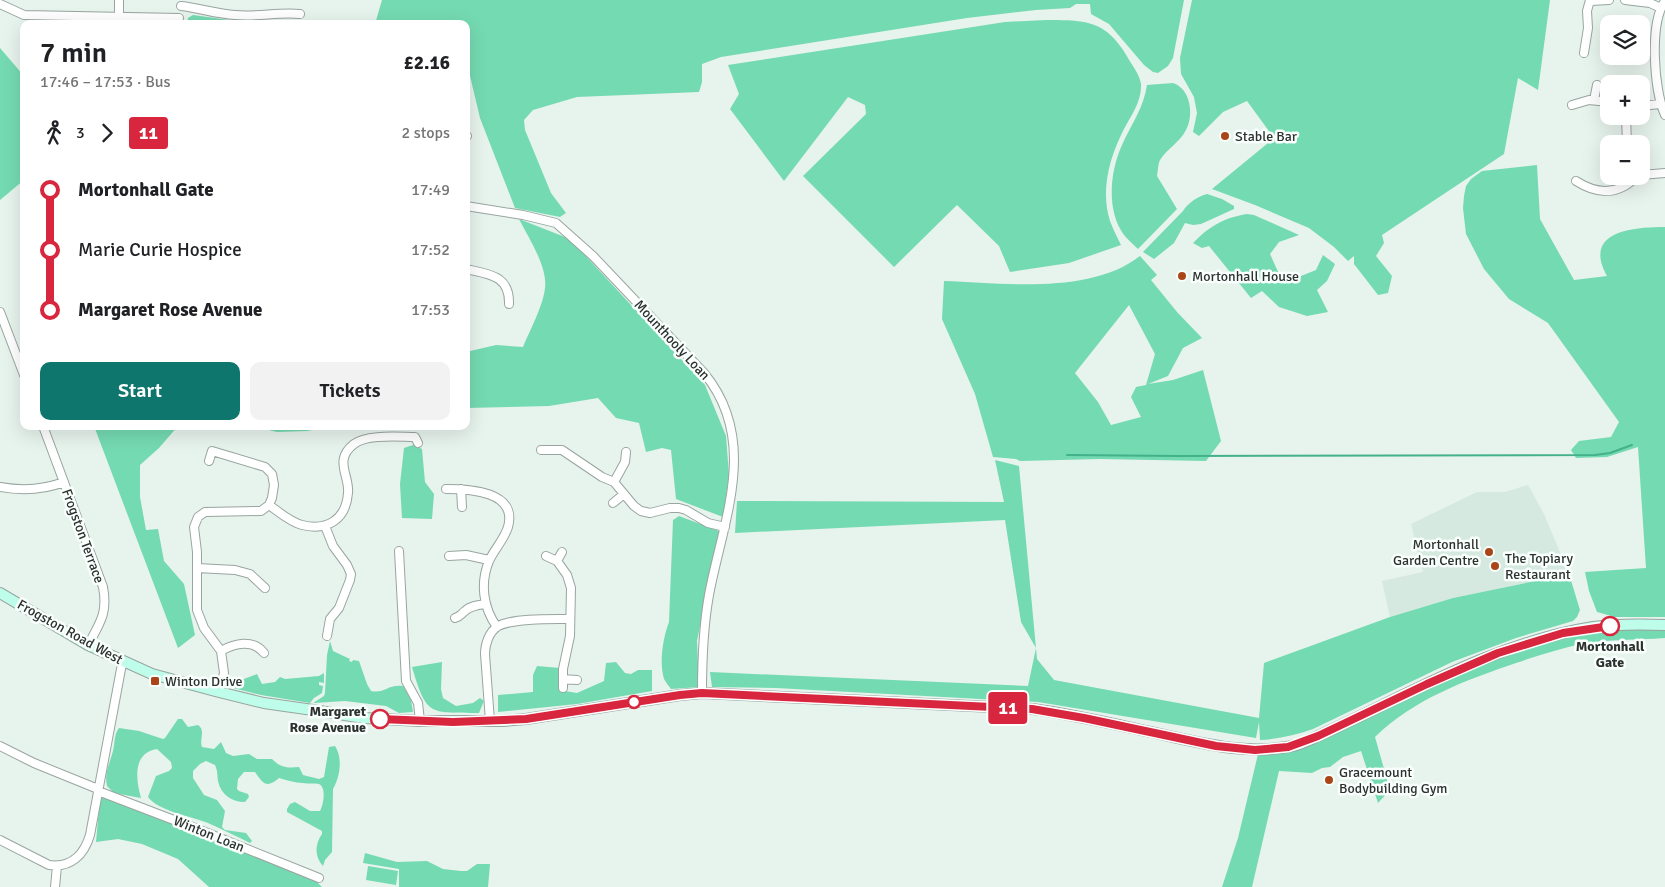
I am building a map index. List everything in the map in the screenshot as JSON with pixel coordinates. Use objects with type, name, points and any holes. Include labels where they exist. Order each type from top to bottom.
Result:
[{"type":"main road","name":"Frogston Road West","points":[[0,593],[88,645],[152,674],[264,703],[364,718],[420,721],[526,719],[702,693],[1032,709],[1216,746],[1259,750],[1300,744],[1473,662],[1522,644],[1594,627],[1665,625]]},
{"type":"street","points":[[119,0],[119,17]]},
{"type":"street","points":[[1584,54],[1588,28],[1587,11],[1590,1],[1609,0]]},
{"type":"street","points":[[1625,0],[1663,4],[1656,20],[1655,32],[1660,104],[1665,115]]},
{"type":"street","points":[[178,20],[181,3],[233,15],[259,16],[288,13],[302,15]]},
{"type":"street","points":[[0,4],[24,15],[163,20]]},
{"type":"street","points":[[1594,100],[1597,85]]},
{"type":"street","points":[[1572,105],[1583,101],[1600,101]]},
{"type":"street","points":[[1650,105],[1660,104]]},
{"type":"street","points":[[1650,174],[1665,173]]},
{"type":"street","points":[[1576,182],[1587,188],[1606,191],[1627,185]]},
{"type":"street","name":"Mounthooly Loan","points":[[470,207],[523,215],[556,223],[593,256],[714,386],[721,399],[730,423],[734,450],[734,476],[705,617],[702,643],[702,693]]},
{"type":"street","points":[[470,270],[496,276],[504,285],[509,295],[509,304]]},
{"type":"street","points":[[0,312],[20,364]]},
{"type":"street","name":"Frogston Terrace","points":[[44,430],[103,587],[105,599],[104,615],[88,645]]},
{"type":"street","points":[[269,505],[302,525],[325,526],[340,517],[346,504],[348,493],[343,462],[354,444],[374,438],[415,437],[418,443]]},
{"type":"street","points":[[562,450],[566,441]]},
{"type":"street","points":[[541,450],[562,450],[602,477],[614,482],[634,506],[641,511],[650,513],[670,508],[679,508],[708,523],[725,527]]},
{"type":"street","points":[[209,461],[212,452],[265,467],[272,474],[274,485],[269,505],[260,511],[205,512],[198,517],[194,527],[197,568],[197,610],[204,628],[221,651],[224,673],[219,692]]},
{"type":"street","points":[[614,482],[625,462],[626,452]]},
{"type":"street","points":[[0,487],[32,490],[64,482]]},
{"type":"street","points":[[446,489],[462,489],[496,496],[507,508],[509,514],[508,527],[503,541],[489,560],[485,580],[487,612],[497,627]]},
{"type":"street","points":[[462,489],[462,507]]},
{"type":"street","points":[[614,503],[624,494]]},
{"type":"street","points":[[325,526],[333,546],[347,565],[351,574],[339,608],[330,619],[327,636]]},
{"type":"street","points":[[399,551],[406,681],[418,703],[420,721]]},
{"type":"street","points":[[557,561],[562,552]]},
{"type":"street","points":[[454,558],[466,555],[489,560]]},
{"type":"street","points":[[546,556],[557,561],[570,583],[570,636],[563,669],[563,688]]},
{"type":"street","points":[[197,568],[235,570],[250,574],[265,588]]},
{"type":"street","points":[[461,603],[465,611]]},
{"type":"street","points":[[455,618],[461,616],[472,607],[485,604]]},
{"type":"street","points":[[490,721],[485,647],[491,634],[497,627],[534,619],[569,619]]},
{"type":"street","points":[[221,651],[232,645],[243,643],[253,645],[264,653]]},
{"type":"street","points":[[0,840],[49,864],[57,866],[75,860],[87,844],[121,669],[124,662]]},
{"type":"street","points":[[563,679],[576,680]]},
{"type":"street","name":"Winton Loan","points":[[0,746],[98,790],[319,878]]},
{"type":"street","points":[[55,887],[57,866]]},
{"type":"shaded area","name":"Mortonhall Garden Centre","points":[[1528,485],[1544,514],[1569,574],[1453,598],[1390,617],[1382,581],[1423,572],[1411,524],[1477,492],[1505,492]]},
{"type":"green space","points":[[382,0],[1184,0],[1173,58],[1168,66],[1158,73],[1153,72],[1144,65],[1109,24],[1091,14],[1090,4],[1076,4],[1070,8],[967,18],[721,57],[702,64],[702,82],[699,92],[577,97],[533,110],[524,120],[525,130],[551,193],[566,213],[560,217],[515,208],[480,118],[470,76],[470,20],[376,20]]},
{"type":"green space","points":[[1192,0],[1550,0],[1538,90],[1518,78],[1504,154],[1382,235],[1384,243],[1376,256],[1392,276],[1388,293],[1378,295],[1354,264],[1354,256],[1348,261],[1334,247],[1309,228],[1212,189],[1274,138],[1247,101],[1223,112],[1199,136],[1193,132],[1197,113],[1194,97],[1181,74],[1180,58]]},
{"type":"green space","points":[[193,15],[229,20],[188,20]]},
{"type":"green space","points":[[1046,20],[1086,23],[1106,31],[1123,49],[1141,84],[1141,93],[1137,103],[1114,150],[1106,185],[1107,209],[1110,221],[1121,245],[1069,263],[1010,272],[999,246],[957,205],[894,267],[803,176],[866,114],[865,105],[848,97],[784,181],[730,109],[739,94],[728,65],[1005,22]]},
{"type":"green space","points":[[0,48],[20,71],[20,183],[0,200]]},
{"type":"green space","points":[[1173,83],[1184,91],[1187,97],[1190,117],[1186,130],[1160,160],[1157,176],[1177,209],[1138,249],[1124,235],[1114,214],[1112,191],[1115,167],[1122,145],[1140,108],[1147,85]]},
{"type":"green space","points":[[1537,165],[1540,219],[1574,280],[1607,276],[1601,261],[1601,249],[1606,241],[1615,235],[1639,228],[1665,227],[1665,617],[1615,617],[1597,612],[1589,591],[1585,572],[1646,568],[1638,447],[1607,457],[1576,458],[1571,450],[1579,441],[1611,437],[1619,422],[1548,323],[1509,299],[1484,269],[1466,234],[1463,208],[1464,196],[1466,186],[1471,179],[1482,171]]},
{"type":"green space","points":[[1207,194],[1222,199],[1234,206],[1234,209],[1201,224],[1185,223],[1174,243],[1154,259],[1143,252],[1190,203],[1200,196]]},
{"type":"green space","points":[[1247,214],[1254,215],[1299,235],[1279,242],[1270,254],[1279,274],[1296,278],[1316,270],[1323,255],[1335,264],[1327,281],[1317,290],[1328,312],[1307,316],[1279,307],[1262,291],[1251,298],[1209,246],[1202,248],[1193,243],[1217,224]]},
{"type":"green space","points":[[519,219],[570,239],[705,385],[726,436],[729,475],[723,517],[676,499],[671,450],[662,448],[646,452],[639,423],[616,418],[598,398],[549,406],[470,408],[470,351],[496,345],[523,347],[536,318],[542,302],[545,280],[536,252]]},
{"type":"green space","points":[[1140,256],[1157,275],[1151,280],[1177,312],[1202,338],[1183,348],[1168,376],[1148,384],[1173,380],[1203,370],[1221,441],[1206,461],[1100,459],[1020,461],[993,457],[975,394],[942,319],[944,281],[1045,284],[1072,282],[1097,277],[1120,268]],"holes":[[[1129,305],[1155,354],[1146,385],[1136,387],[1131,397],[1141,417],[1111,425],[1098,402],[1075,373]]]},
{"type":"green space","points":[[96,430],[175,430],[159,448],[140,465],[140,497],[146,530],[158,529],[164,561],[184,584],[195,635],[178,648]]},
{"type":"green space","points":[[269,430],[312,430],[307,431],[277,432]]},
{"type":"green space","points":[[413,445],[422,449],[425,482],[434,494],[432,519],[402,518],[400,484],[404,448]]},
{"type":"green space","points":[[995,460],[1019,466],[1036,648],[1021,622],[1005,520],[735,533],[737,501],[1004,502]]},
{"type":"green space","points":[[679,516],[719,531],[697,641],[699,687],[671,689],[664,679],[662,658],[663,643],[669,622],[673,520]]},
{"type":"green space","points":[[1569,574],[1580,610],[1573,621],[1516,638],[1452,662],[1313,729],[1273,739],[1260,740],[1259,722],[1256,738],[1038,702],[776,688],[712,687],[710,672],[1028,686],[1036,648],[1037,659],[1054,680],[1259,718],[1264,663],[1390,617],[1453,598]]},
{"type":"green space","points":[[1665,625],[1665,638],[1591,642],[1556,650],[1460,684],[1441,692],[1406,712],[1375,737],[1390,790],[1378,803],[1361,751],[1343,757],[1330,767],[1322,768],[1312,773],[1279,771],[1252,887],[1222,887],[1238,838],[1259,750],[1288,747],[1427,683],[1563,633]]},
{"type":"green space","points":[[330,641],[333,651],[350,659],[349,661],[359,661],[371,691],[376,692],[393,686],[403,686],[411,700],[413,712],[399,713],[386,706],[345,701],[313,703],[324,696],[325,693],[327,655]]},
{"type":"green space","points":[[442,662],[441,689],[443,698],[456,706],[473,703],[480,698],[484,701],[479,713],[450,713],[433,709],[427,704],[417,684],[412,667]]},
{"type":"green space","points":[[616,662],[625,673],[631,674],[638,670],[652,670],[652,691],[577,704],[498,712],[498,695],[533,692],[533,675],[537,666],[560,668],[559,690],[577,693],[604,681],[606,663]]},
{"type":"green space","points":[[324,673],[324,683],[319,682],[319,685],[323,686],[322,693],[310,703],[261,695],[229,687],[226,684],[227,677],[241,680],[257,674],[262,684],[275,682],[280,677],[285,679],[319,676]]},
{"type":"green space","points":[[178,719],[182,719],[188,727],[198,725],[200,727],[202,730],[202,747],[214,749],[221,742],[226,753],[233,756],[249,754],[257,759],[272,759],[284,767],[299,767],[303,775],[319,779],[324,777],[329,747],[335,746],[339,756],[340,768],[333,789],[332,852],[325,860],[323,866],[316,850],[322,831],[287,812],[290,804],[295,802],[310,811],[320,811],[324,793],[319,784],[279,778],[266,784],[255,772],[244,772],[238,779],[237,789],[248,794],[249,797],[245,802],[240,802],[224,794],[219,786],[215,765],[206,761],[200,764],[193,771],[193,778],[204,795],[217,800],[225,811],[222,827],[225,830],[246,833],[252,841],[250,843],[208,823],[167,810],[148,797],[156,776],[172,768],[171,762],[157,749],[143,756],[138,768],[137,776],[141,798],[114,793],[107,786],[107,772],[115,736],[119,728],[139,731],[163,739]]},
{"type":"green space","points":[[104,797],[313,878],[322,887],[209,887],[178,859],[142,844],[118,839],[96,842],[100,798]]},
{"type":"green space","points":[[365,853],[397,862],[427,861],[443,869],[461,871],[467,871],[477,864],[490,864],[488,887],[399,887],[399,869],[363,863]]},
{"type":"green space","points":[[368,866],[398,871],[396,885],[366,880]]},
{"type":"waterway","points":[[1067,455],[1595,455],[1610,453],[1632,445]]},
{"type":"bus line","name":"11","points":[[380,719],[453,722],[503,721],[702,693],[1032,709],[1216,746],[1255,750],[1274,749],[1300,744],[1481,659],[1522,644],[1563,633],[1610,626]]},
{"type":"place","name":"Stable Bar","points":[[1225,136]]},
{"type":"place","name":"Mortonhall House","points":[[1182,276]]},
{"type":"place","name":"Mortonhall Garden Centre","points":[[1489,552]]},
{"type":"place","name":"The Topiary Restaurant","points":[[1495,566]]},
{"type":"place","name":"Mortonhall Gate","points":[[1610,626]]},
{"type":"place","name":"Winton Drive","points":[[155,681]]},
{"type":"place","name":"Margaret Rose Avenue","points":[[380,719]]},
{"type":"place","name":"Gracemount Bodybuilding Gym","points":[[1329,780]]}]
